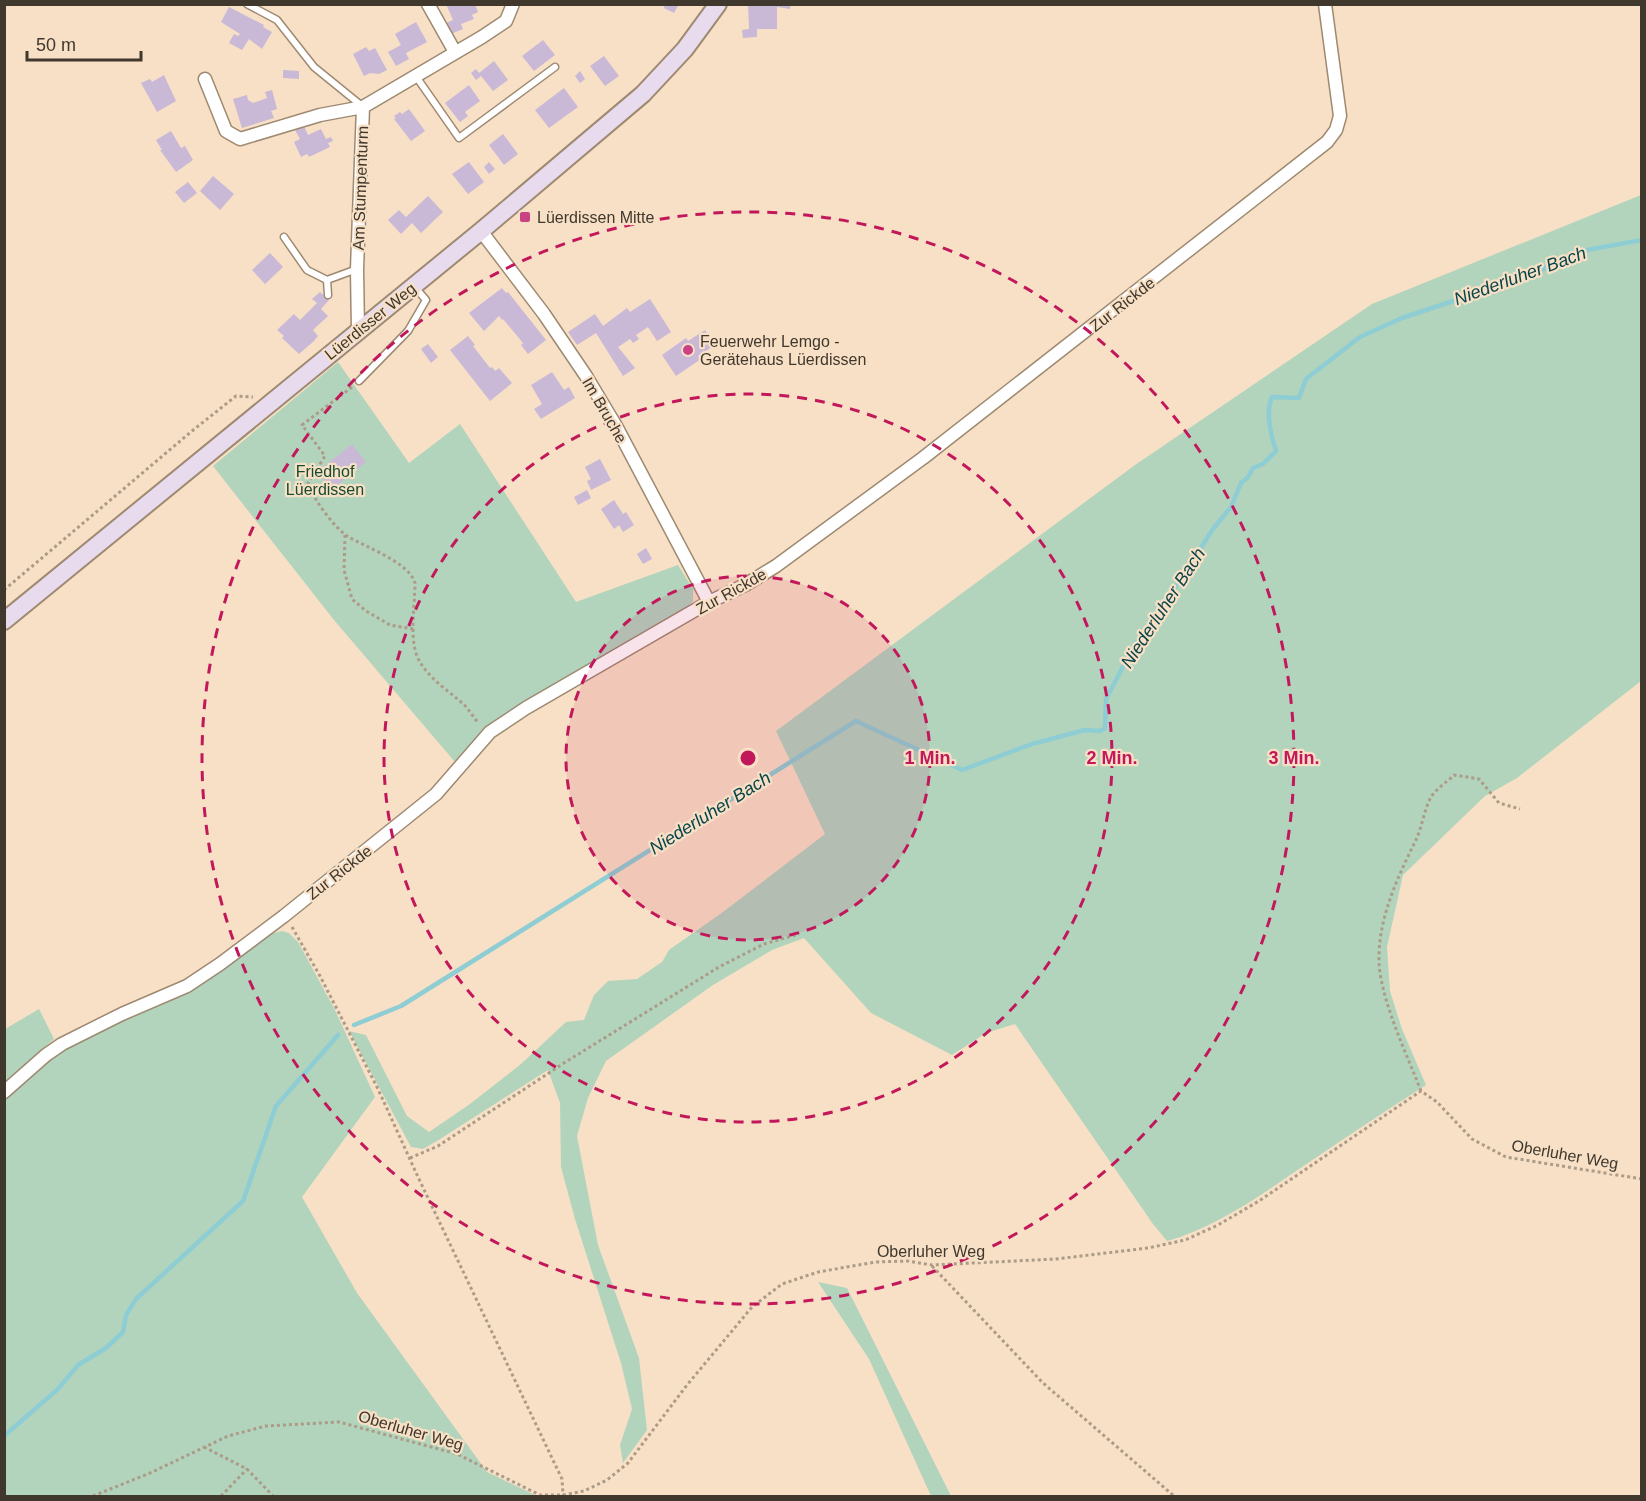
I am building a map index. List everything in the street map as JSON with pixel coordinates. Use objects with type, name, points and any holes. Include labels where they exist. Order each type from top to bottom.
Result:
[{"type":"main road","name":"Lüerdisser Weg","points":[[4,621],[481,231],[643,94],[685,49],[718,4]]},
{"type":"street","points":[[428,4],[455,52]]},
{"type":"street","name":"Am Stumpenturm","points":[[205,79],[226,131],[240,139],[320,115],[363,107],[482,38],[506,21],[513,4]]},
{"type":"street","name":"Zur Rickde","points":[[4,1092],[46,1054],[62,1044],[122,1014],[187,986],[220,964],[284,916],[436,794],[490,732],[526,708],[776,566],[906,470],[1148,284],[1327,142],[1336,130],[1340,116],[1325,4]]},
{"type":"street","name":"Am Stumpenturm","points":[[358,331],[357,269],[363,107]]},
{"type":"street","name":"Im Bruche","points":[[481,231],[544,314],[586,376],[616,426],[709,602]]},
{"type":"lane","points":[[247,4],[277,20],[314,67],[363,107]]},
{"type":"lane","points":[[415,75],[459,138],[555,67]]},
{"type":"lane","points":[[284,237],[307,270],[327,280],[328,295]]},
{"type":"lane","name":"Am Stumpenturm","points":[[327,280],[357,269]]},
{"type":"lane","points":[[359,381],[408,332],[426,300],[414,285]]},
{"type":"path","points":[[359,381],[302,425],[324,456],[308,483],[310,491],[345,535],[388,558],[413,576],[415,583],[413,629],[419,662],[490,732]]},
{"type":"path","points":[[4,590],[236,396],[276,398]]},
{"type":"path","points":[[345,535],[344,570],[352,599],[366,611],[390,625],[413,629]]},
{"type":"path","points":[[1421,1091],[1404,1049],[1381,979],[1380,950],[1388,905],[1405,860],[1417,838],[1432,796],[1454,775],[1479,779],[1499,803],[1520,809]]},
{"type":"path","points":[[284,916],[344,1021],[562,1479],[563,1495]]},
{"type":"path","points":[[410,1158],[438,1146],[564,1063],[719,967],[764,944],[799,934]]},
{"type":"path","name":"Oberluher Weg","points":[[93,1497],[228,1436],[266,1426],[339,1422],[457,1454],[540,1495],[563,1495],[584,1491],[607,1480],[628,1463],[752,1307],[783,1284],[818,1272],[876,1262],[908,1261],[932,1265],[1056,1259],[1148,1248],[1185,1240],[1218,1225],[1259,1201],[1421,1091],[1437,1102],[1472,1139],[1506,1157],[1641,1179]]},
{"type":"path","points":[[932,1265],[1043,1383],[1174,1497]]},
{"type":"path","points":[[204,1447],[247,1469],[273,1497]]},
{"type":"path","points":[[221,1497],[247,1469]]},
{"type":"green space","points":[[1641,195],[1641,681],[1517,778],[1485,796],[1403,875],[1387,947],[1390,991],[1402,1029],[1426,1085],[1242,1207],[1206,1226],[1167,1241],[1015,1024],[986,1033],[952,1055],[871,1013],[804,938],[772,950],[713,985],[606,1061],[588,1098],[577,1136],[598,1245],[639,1358],[647,1430],[623,1463],[620,1445],[632,1409],[621,1363],[575,1219],[561,1167],[560,1103],[548,1070],[423,1149],[411,1147],[349,1031],[366,1035],[407,1116],[429,1132],[470,1104],[521,1064],[566,1022],[584,1020],[594,995],[608,981],[637,979],[662,962],[669,950],[825,834],[776,731],[1135,465],[1372,304]]},
{"type":"green space","name":"Friedhof Lüerdissen","points":[[338,362],[409,463],[460,424],[576,602],[678,565],[693,589],[693,601],[665,622],[541,691],[483,730],[455,762],[334,620],[213,466]]},
{"type":"green space","points":[[282,931],[289,933],[298,942],[335,1010],[375,1097],[302,1197],[357,1293],[487,1472],[537,1496],[5,1496],[5,1097],[61,1049],[174,998],[203,982],[266,935]]},
{"type":"green space","points":[[39,1009],[54,1039],[5,1081],[5,1029]]},
{"type":"green space","points":[[818,1282],[847,1288],[951,1496],[931,1496],[869,1359]]},
{"type":"building","points":[[446,4],[475,4],[478,12],[472,15],[474,19],[461,24],[463,29],[451,34],[446,23],[453,20]]},
{"type":"building","points":[[665,4],[679,4],[674,13],[664,8]]},
{"type":"building","points":[[748,4],[791,4],[790,9],[777,7],[777,29],[757,29],[757,37],[743,38],[742,30],[749,29]]},
{"type":"building","points":[[229,7],[264,25],[263,27],[272,32],[262,49],[249,39],[242,50],[229,43],[234,34],[238,36],[240,34],[221,22]]},
{"type":"building","points":[[416,22],[427,42],[406,53],[409,59],[396,66],[388,52],[401,45],[395,34]]},
{"type":"building","points":[[543,40],[555,55],[534,71],[522,56]]},
{"type":"building","points":[[366,47],[369,51],[375,48],[387,70],[379,74],[370,73],[364,76],[353,54]]},
{"type":"building","points":[[604,56],[619,76],[605,86],[590,66]]},
{"type":"building","points":[[494,61],[508,80],[493,91],[481,76],[476,80],[471,73],[476,69],[479,73]]},
{"type":"building","points":[[283,70],[299,71],[299,79],[283,78]]},
{"type":"building","points":[[580,71],[585,79],[580,83],[575,76]]},
{"type":"building","points":[[164,75],[176,101],[157,112],[141,83],[150,79],[152,82]]},
{"type":"building","points":[[469,85],[480,101],[465,112],[468,116],[460,122],[445,103]]},
{"type":"building","points":[[564,88],[578,107],[549,128],[535,110]]},
{"type":"building","points":[[272,90],[277,109],[271,111],[274,118],[242,128],[233,99],[247,95],[248,100],[253,103],[267,98],[265,92]]},
{"type":"building","points":[[409,109],[425,131],[411,141],[394,119],[396,118],[394,116],[400,112],[402,114]]},
{"type":"building","points":[[304,126],[308,135],[321,129],[326,139],[331,137],[333,141],[328,143],[330,147],[309,157],[307,154],[301,157],[294,142],[300,139],[295,130]]},
{"type":"building","points":[[171,131],[181,148],[185,146],[193,160],[176,172],[160,150],[162,150],[156,140]]},
{"type":"building","points":[[503,134],[518,154],[504,165],[489,145]]},
{"type":"building","points":[[469,162],[484,182],[468,194],[452,174]]},
{"type":"building","points":[[489,162],[495,169],[489,174],[484,167]]},
{"type":"building","points":[[213,176],[234,194],[220,210],[200,191]]},
{"type":"building","points":[[188,182],[197,193],[184,203],[175,192]]},
{"type":"building","points":[[428,196],[443,212],[421,233],[412,223],[401,234],[388,220],[399,210],[406,217]]},
{"type":"building","points":[[270,253],[283,267],[265,284],[252,270]]},
{"type":"building","points":[[502,288],[506,293],[508,292],[546,340],[528,354],[521,345],[523,343],[499,316],[484,331],[469,313]]},
{"type":"building","points":[[320,292],[329,300],[321,309],[328,316],[313,330],[318,336],[299,354],[277,330],[294,314],[300,320],[317,303],[312,299]]},
{"type":"building","points":[[650,299],[671,332],[657,341],[648,327],[636,335],[639,339],[633,343],[630,339],[618,347],[635,368],[623,376],[596,333],[577,345],[568,332],[595,314],[603,326],[627,308],[630,312]]},
{"type":"building","name":"Feuerwehr Lemgo - Gerätehaus Lüerdissen","points":[[705,330],[715,345],[698,356],[701,359],[676,376],[662,355],[686,338],[688,341]]},
{"type":"building","points":[[468,336],[490,368],[492,367],[495,371],[499,368],[512,383],[490,401],[450,350]]},
{"type":"building","points":[[428,344],[438,357],[431,363],[421,349]]},
{"type":"building","points":[[552,372],[564,390],[569,387],[575,398],[541,419],[534,409],[542,404],[531,385]]},
{"type":"building","points":[[352,444],[366,462],[331,490],[317,472]]},
{"type":"building","points":[[600,459],[611,480],[591,490],[587,481],[591,479],[585,467]]},
{"type":"building","points":[[587,490],[591,498],[578,505],[574,497]]},
{"type":"building","points":[[614,500],[623,514],[626,512],[634,525],[623,532],[619,525],[614,529],[601,509]]},
{"type":"building","points":[[646,548],[652,559],[643,564],[637,554]]},
{"type":"waterway","name":"Niederluher Bach","points":[[354,1025],[401,1006],[856,721],[962,770],[1032,744],[1085,730],[1100,731],[1105,728],[1106,699],[1136,642],[1151,625],[1213,529],[1231,507],[1241,483],[1253,468],[1263,464],[1276,451],[1269,417],[1272,397],[1299,398],[1306,379],[1360,337],[1402,318],[1520,279],[1587,250],[1642,240]]},
{"type":"waterway","points":[[4,1436],[58,1389],[78,1365],[106,1348],[123,1332],[126,1315],[136,1299],[243,1201],[276,1106],[338,1035]]},
{"type":"place","name":"Lüerdissen Mitte","points":[[525,217]]},
{"type":"place","name":"Feuerwehr Lemgo - Gerätehaus Lüerdissen","points":[[688,350]]}]
